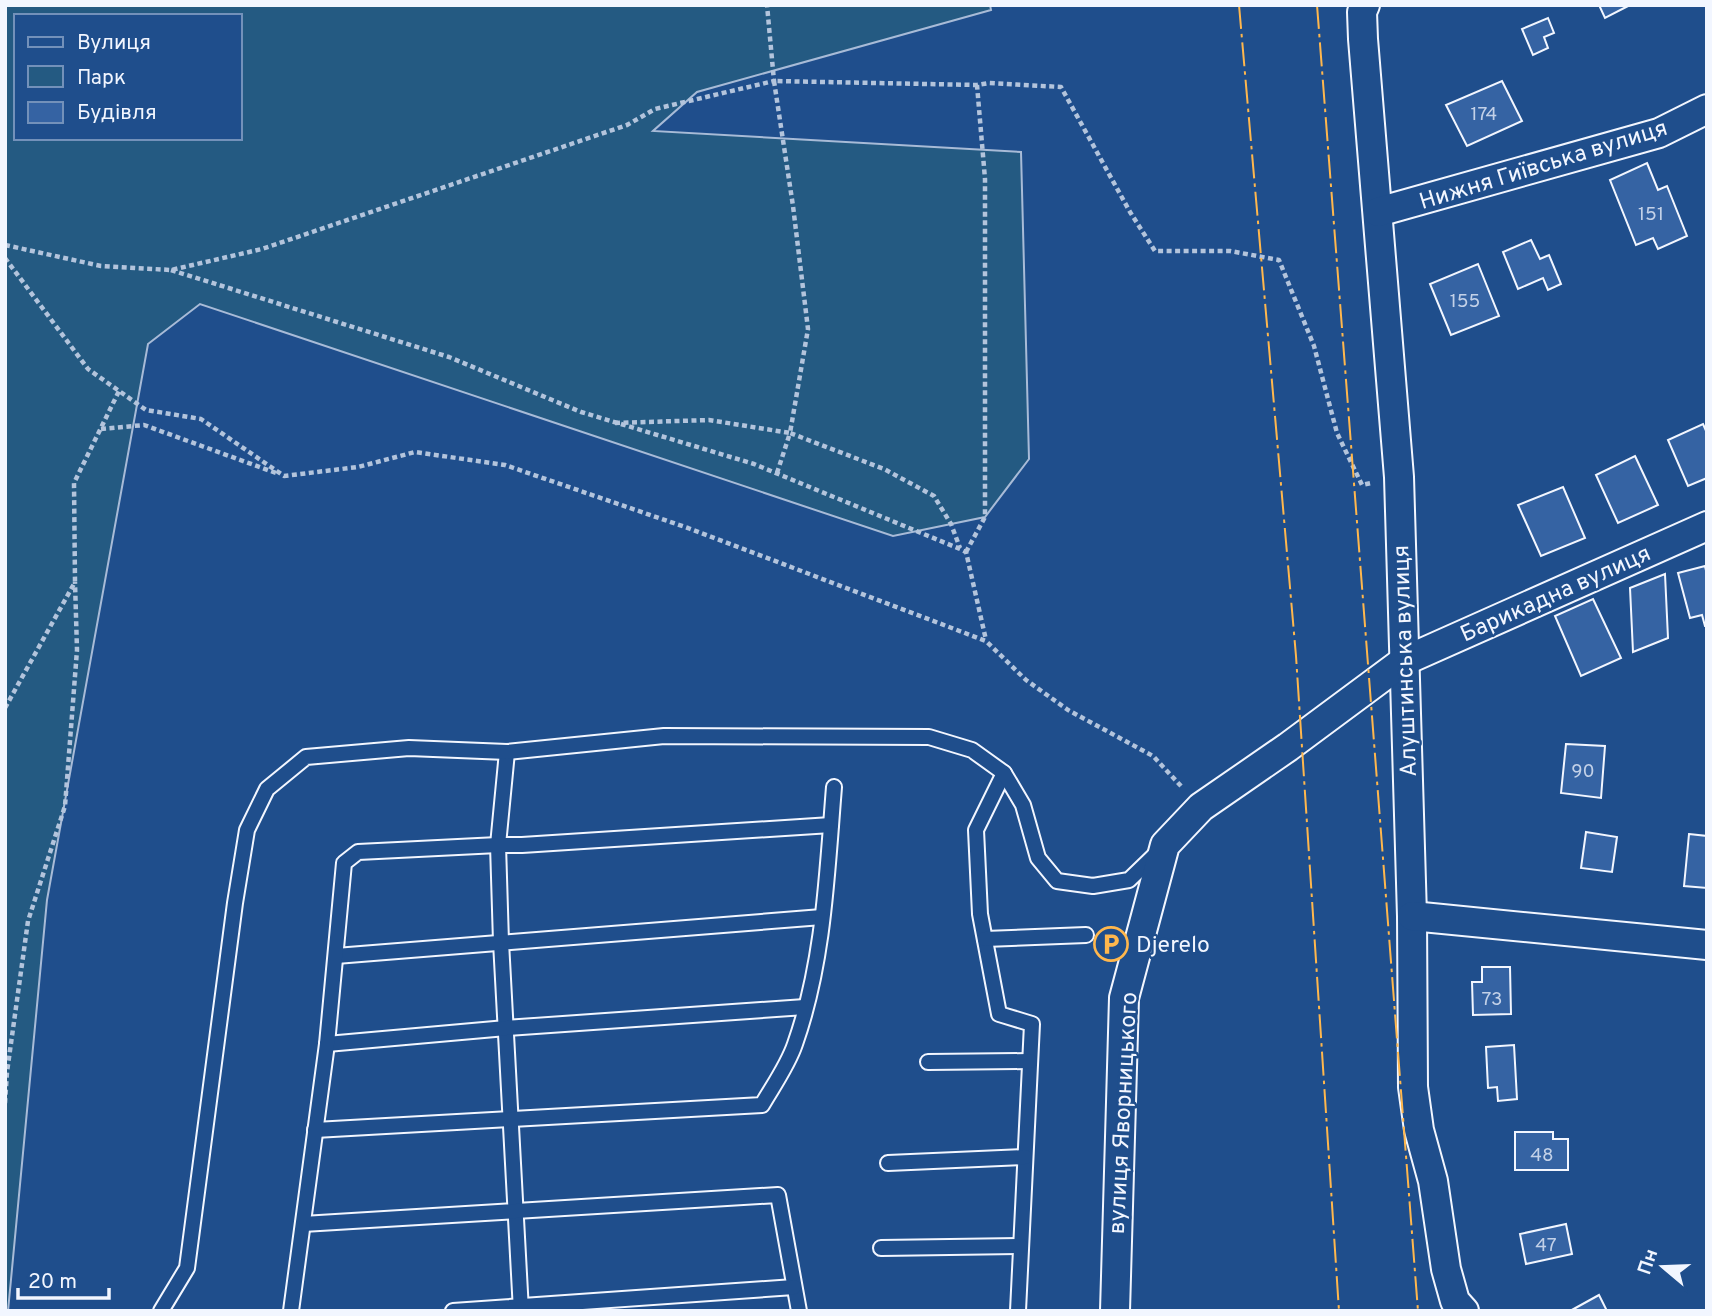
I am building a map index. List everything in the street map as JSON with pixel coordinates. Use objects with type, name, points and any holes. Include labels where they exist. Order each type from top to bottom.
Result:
[{"type":"street","name":"Алуштинська вулиця","points":[[1365,5],[1362,12],[1363,39],[1399,477],[1412,916],[1413,1087],[1419,1130],[1433,1181],[1446,1269],[1455,1301],[1464,1311]]},
{"type":"street","name":"Нижня Гиївська вулиця","points":[[1378,212],[1659,133],[1707,109]]},
{"type":"street","name":"Барикадна вулиця","points":[[1404,661],[1707,526]]},
{"type":"street","name":"вулиця Яворницького","points":[[1115,1311],[1124,998],[1165,845],[1200,807],[1288,747],[1404,661]]},
{"type":"street","points":[[1412,916],[1707,944]]},
{"type":"lane","points":[[161,1311],[187,1268],[247,830],[267,789],[306,757],[409,748],[507,752],[664,736],[929,737],[972,750],[1004,773],[1023,806],[1038,858],[1057,881],[1093,886],[1129,880],[1165,845]]},
{"type":"lane","points":[[507,752],[498,845],[521,1309]]},
{"type":"lane","points":[[1004,773],[976,830],[981,914],[999,1014],[1032,1024],[1017,1311]]},
{"type":"lane","points":[[315,1130],[762,1105],[795,1045],[816,968],[834,787]]},
{"type":"lane","points":[[291,1311],[327,1044],[344,863],[358,852],[522,845],[831,825]]},
{"type":"lane","points":[[336,956],[822,917]]},
{"type":"lane","points":[[985,939],[1086,935]]},
{"type":"lane","points":[[327,1044],[506,1028],[805,1007]]},
{"type":"lane","points":[[928,1062],[1030,1061]]},
{"type":"lane","points":[[888,1163],[1025,1157]]},
{"type":"lane","points":[[303,1224],[778,1195],[799,1311]]},
{"type":"lane","points":[[881,1248],[1021,1246]]},
{"type":"lane","points":[[453,1311],[521,1309],[794,1287]]},
{"type":"path","points":[[767,5],[774,81],[808,329],[790,433],[777,473]]},
{"type":"path","points":[[172,271],[262,249],[627,125],[655,109],[774,81],[977,85],[989,83],[1061,87],[1129,212],[1155,251],[1230,251],[1279,260],[1314,346],[1336,433],[1363,485],[1399,477]]},
{"type":"path","points":[[977,85],[985,179],[985,517],[966,552],[986,641]]},
{"type":"path","points":[[5,245],[101,266],[172,271],[449,357],[582,412],[754,464],[966,552]]},
{"type":"path","points":[[5,258],[88,369],[146,410],[201,419],[284,476]]},
{"type":"path","points":[[5,1103],[6,1071],[28,921],[65,806],[77,650],[74,483],[119,391]]},
{"type":"path","points":[[615,423],[709,420],[790,433],[884,469],[934,496],[951,524],[960,549]]},
{"type":"path","points":[[100,429],[144,425],[284,476],[358,467],[415,452],[505,465],[688,528],[986,641],[1026,680],[1068,710],[1153,756],[1200,807]]},
{"type":"path","points":[[5,708],[75,582]]},
{"type":"green space","points":[[5,5],[990,5],[991,10],[697,92],[653,131],[1021,152],[1029,459],[985,517],[893,536],[200,304],[148,344],[47,900],[8,1311],[5,1311]]},
{"type":"building","points":[[1599,5],[1630,5],[1605,18]]},
{"type":"building","points":[[1548,18],[1554,33],[1544,37],[1548,48],[1533,55],[1522,29]]},
{"type":"building","points":[[1502,81],[1522,121],[1467,146],[1446,105]]},
{"type":"building","points":[[1647,163],[1658,190],[1667,186],[1687,236],[1658,249],[1653,238],[1636,245],[1610,180]]},
{"type":"building","points":[[1531,240],[1540,259],[1549,255],[1561,284],[1548,290],[1543,278],[1518,289],[1503,252]]},
{"type":"building","points":[[1478,264],[1499,316],[1451,335],[1430,284]]},
{"type":"building","points":[[1703,424],[1707,433],[1707,478],[1688,486],[1668,440]]},
{"type":"building","points":[[1635,456],[1658,505],[1618,523],[1596,475]]},
{"type":"building","points":[[1563,487],[1585,538],[1541,556],[1518,505]]},
{"type":"building","points":[[1705,566],[1707,626],[1702,615],[1690,618],[1678,573]]},
{"type":"building","points":[[1665,574],[1668,638],[1633,652],[1630,588]]},
{"type":"building","points":[[1593,599],[1621,658],[1581,676],[1555,616]]},
{"type":"building","points":[[1566,744],[1605,746],[1601,798],[1561,793]]},
{"type":"building","points":[[1586,832],[1617,837],[1612,872],[1581,868]]},
{"type":"building","points":[[1689,834],[1707,836],[1707,888],[1684,886]]},
{"type":"building","points":[[1482,967],[1510,967],[1511,1014],[1473,1015],[1472,982],[1482,982]]},
{"type":"building","points":[[1514,1045],[1517,1099],[1498,1101],[1497,1087],[1488,1088],[1486,1047]]},
{"type":"building","points":[[1515,1132],[1553,1132],[1553,1139],[1568,1139],[1568,1170],[1515,1170]]},
{"type":"building","points":[[1566,1224],[1572,1254],[1526,1264],[1520,1234]]},
{"type":"building","points":[[1599,1295],[1607,1311],[1570,1311]]},
{"type":"power","points":[[1239,5],[1296,656],[1339,1311]]},
{"type":"power","points":[[1317,5],[1418,1311]]},
{"type":"place","name":"Djerelo","points":[[1111,944]]}]
